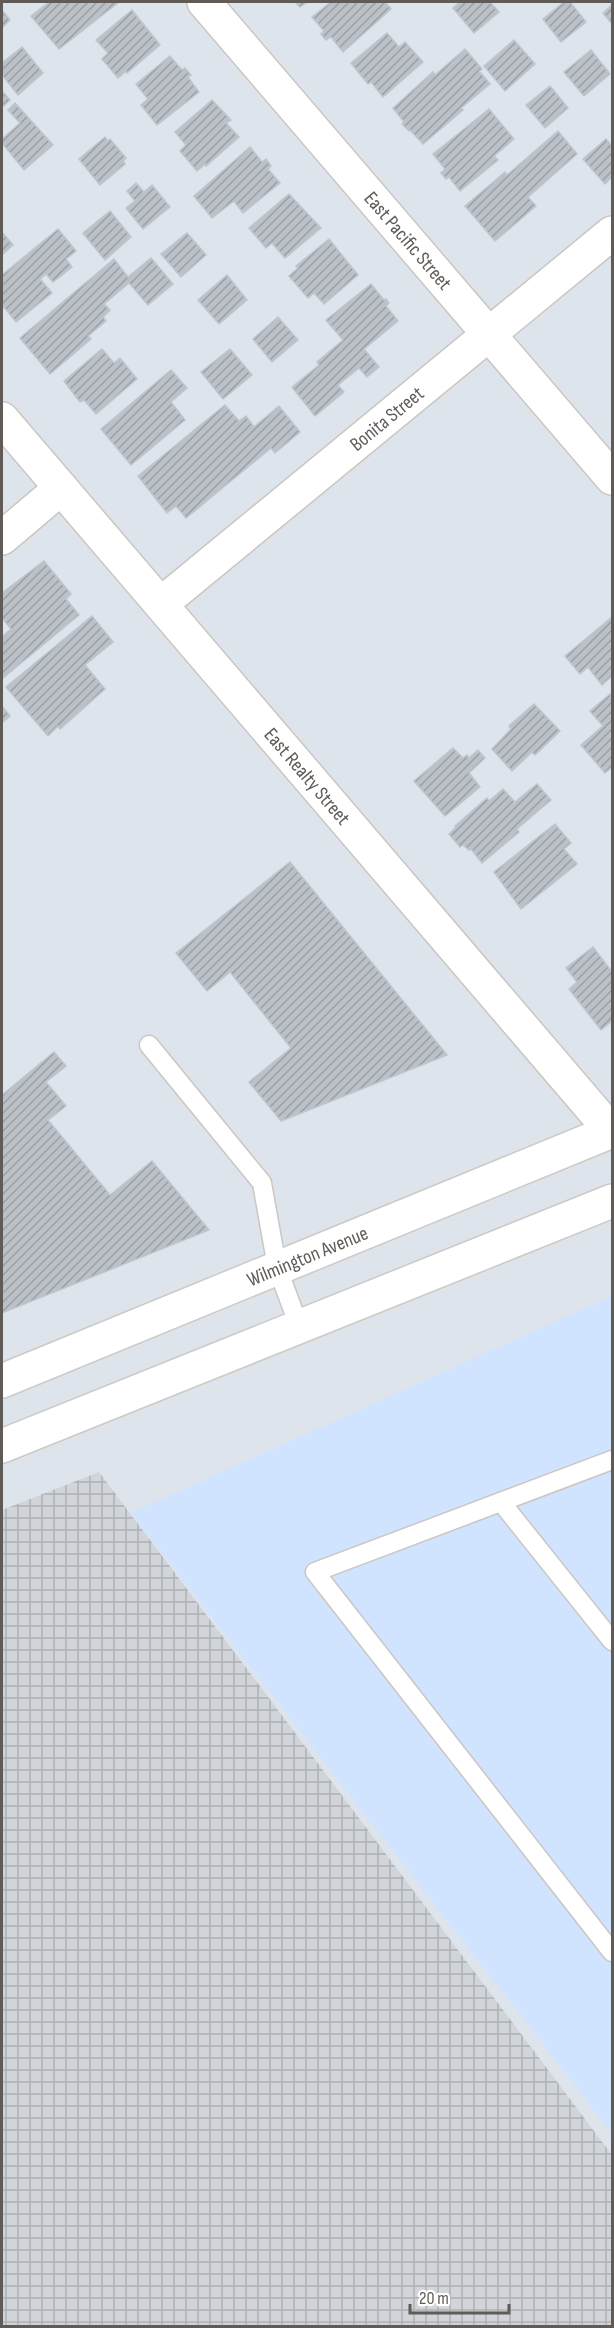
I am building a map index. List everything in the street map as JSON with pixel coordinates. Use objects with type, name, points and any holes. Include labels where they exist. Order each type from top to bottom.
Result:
[{"type":"street","name":"East Pacific Street","points":[[204,2],[612,478]]},
{"type":"street","name":"Bonita Street","points":[[161,604],[612,233]]},
{"type":"street","name":"East Realty Street","points":[[2,419],[612,1131]]},
{"type":"street","points":[[2,538],[61,488]]},
{"type":"street","name":"Wilmington Avenue","points":[[2,1381],[612,1131]]},
{"type":"street","points":[[2,1446],[612,1201]]},
{"type":"lane","points":[[149,1045],[262,1183],[277,1267],[299,1326]]},
{"type":"lane","points":[[612,1460],[315,1572],[612,1952]]},
{"type":"lane","points":[[501,1502],[612,1641]]},
{"type":"shaded area","points":[[612,1296],[612,2133],[131,1513]]},
{"type":"shaded area","points":[[99,1472],[612,2155],[612,2326],[2,2326],[2,1510]]},
{"type":"building","points":[[49,2],[119,2],[59,49],[31,16]]},
{"type":"building","points":[[295,2],[307,2],[300,7]]},
{"type":"building","points":[[331,2],[385,2],[391,9],[343,52],[331,37],[326,40],[321,34],[324,31],[312,17]]},
{"type":"building","points":[[460,2],[490,2],[499,12],[474,33],[453,8]]},
{"type":"building","points":[[564,2],[570,2],[586,22],[561,42],[543,19]]},
{"type":"building","points":[[612,5],[612,24],[603,13]]},
{"type":"building","points":[[2,10],[10,20],[2,28]]},
{"type":"building","points":[[132,10],[160,45],[118,78],[102,59],[108,53],[96,40]]},
{"type":"building","points":[[387,33],[399,47],[405,42],[423,62],[383,97],[371,82],[368,84],[351,63]]},
{"type":"building","points":[[514,40],[535,64],[505,91],[484,66]]},
{"type":"building","points":[[22,47],[43,73],[18,95],[2,75],[2,63]]},
{"type":"building","points":[[465,49],[482,69],[479,71],[490,84],[423,144],[402,124],[404,122],[393,108],[433,72],[435,75]]},
{"type":"building","points":[[591,50],[610,74],[584,96],[564,72]]},
{"type":"building","points":[[170,56],[182,70],[185,68],[191,75],[188,77],[199,92],[157,125],[141,105],[148,99],[136,84]]},
{"type":"building","points":[[550,86],[568,108],[545,128],[526,105]]},
{"type":"building","points":[[2,91],[10,100],[2,107]]},
{"type":"building","points":[[212,100],[231,120],[226,123],[239,137],[197,171],[180,151],[186,145],[175,132]]},
{"type":"building","points":[[15,103],[53,145],[24,170],[2,143],[2,139],[20,123],[8,110]]},
{"type":"building","points":[[489,109],[514,139],[494,156],[498,160],[460,191],[449,177],[446,179],[441,173],[445,169],[433,154]]},
{"type":"building","points":[[558,131],[577,154],[528,197],[536,206],[495,241],[465,206],[505,172],[507,175]]},
{"type":"building","points":[[105,137],[108,141],[110,139],[126,158],[123,161],[125,164],[100,185],[79,159]]},
{"type":"building","points":[[606,139],[612,146],[612,177],[605,184],[583,159]]},
{"type":"building","points":[[250,147],[262,162],[266,159],[271,166],[268,169],[280,183],[243,213],[234,201],[212,218],[194,196]]},
{"type":"building","points":[[136,183],[144,192],[152,185],[170,207],[143,229],[126,208],[135,201],[127,191]]},
{"type":"building","points":[[289,194],[321,228],[285,258],[272,243],[266,248],[249,228]]},
{"type":"building","points":[[110,211],[131,237],[105,260],[83,233]]},
{"type":"building","points":[[58,229],[76,251],[66,259],[72,267],[53,282],[46,274],[40,279],[52,293],[16,322],[4,307],[2,309],[2,275]]},
{"type":"building","points":[[2,232],[13,245],[2,255]]},
{"type":"building","points":[[187,233],[206,255],[181,277],[161,254]]},
{"type":"building","points":[[329,239],[358,275],[324,304],[314,293],[308,298],[289,276],[298,268],[296,266]]},
{"type":"building","points":[[151,258],[173,284],[148,305],[129,283],[104,304],[110,310],[103,317],[106,321],[88,336],[91,339],[50,374],[20,338],[114,259],[128,277]]},
{"type":"building","points":[[227,275],[247,300],[219,324],[198,300]]},
{"type":"building","points":[[371,284],[389,303],[386,306],[398,321],[364,349],[379,367],[367,377],[359,368],[338,385],[344,392],[315,416],[292,387],[319,365],[317,362],[343,340],[326,320]]},
{"type":"building","points":[[278,317],[298,340],[272,362],[253,339]]},
{"type":"building","points":[[102,349],[114,363],[120,358],[137,379],[96,414],[84,400],[80,402],[64,381]]},
{"type":"building","points":[[230,349],[252,375],[223,399],[201,372]]},
{"type":"building","points":[[171,370],[187,388],[171,402],[185,420],[131,465],[101,429]]},
{"type":"building","points":[[225,405],[239,421],[246,416],[254,427],[279,406],[300,432],[275,453],[271,448],[186,518],[176,506],[167,513],[138,476]]},
{"type":"building","points":[[44,561],[71,594],[66,599],[79,615],[2,679],[2,637],[11,629],[2,618],[2,593]]},
{"type":"building","points":[[92,616],[113,642],[85,665],[105,689],[60,729],[58,726],[48,736],[6,687]]},
{"type":"building","points":[[612,617],[612,676],[602,685],[588,667],[580,674],[565,656]]},
{"type":"building","points":[[610,694],[612,697],[612,767],[605,773],[581,745],[603,726],[590,711]]},
{"type":"building","points":[[534,704],[560,731],[535,755],[532,752],[512,771],[492,749],[511,729],[509,726]]},
{"type":"building","points":[[2,706],[10,716],[2,723]]},
{"type":"building","points":[[453,748],[463,758],[467,755],[469,758],[478,750],[485,758],[469,773],[480,787],[445,816],[414,781]]},
{"type":"building","points":[[537,784],[551,800],[517,829],[519,832],[482,863],[471,849],[463,845],[460,847],[449,834],[487,798],[489,801],[503,789],[515,802]]},
{"type":"building","points":[[555,824],[571,843],[564,849],[577,864],[521,909],[494,872]]},
{"type":"building","points":[[290,862],[447,1055],[281,1121],[249,1082],[291,1048],[230,972],[207,991],[176,953]]},
{"type":"building","points":[[593,947],[612,972],[612,1021],[601,1030],[569,989],[577,982],[566,968]]},
{"type":"building","points":[[54,1052],[66,1066],[46,1082],[66,1106],[48,1120],[110,1195],[152,1161],[209,1230],[2,1313],[2,1095]]}]
